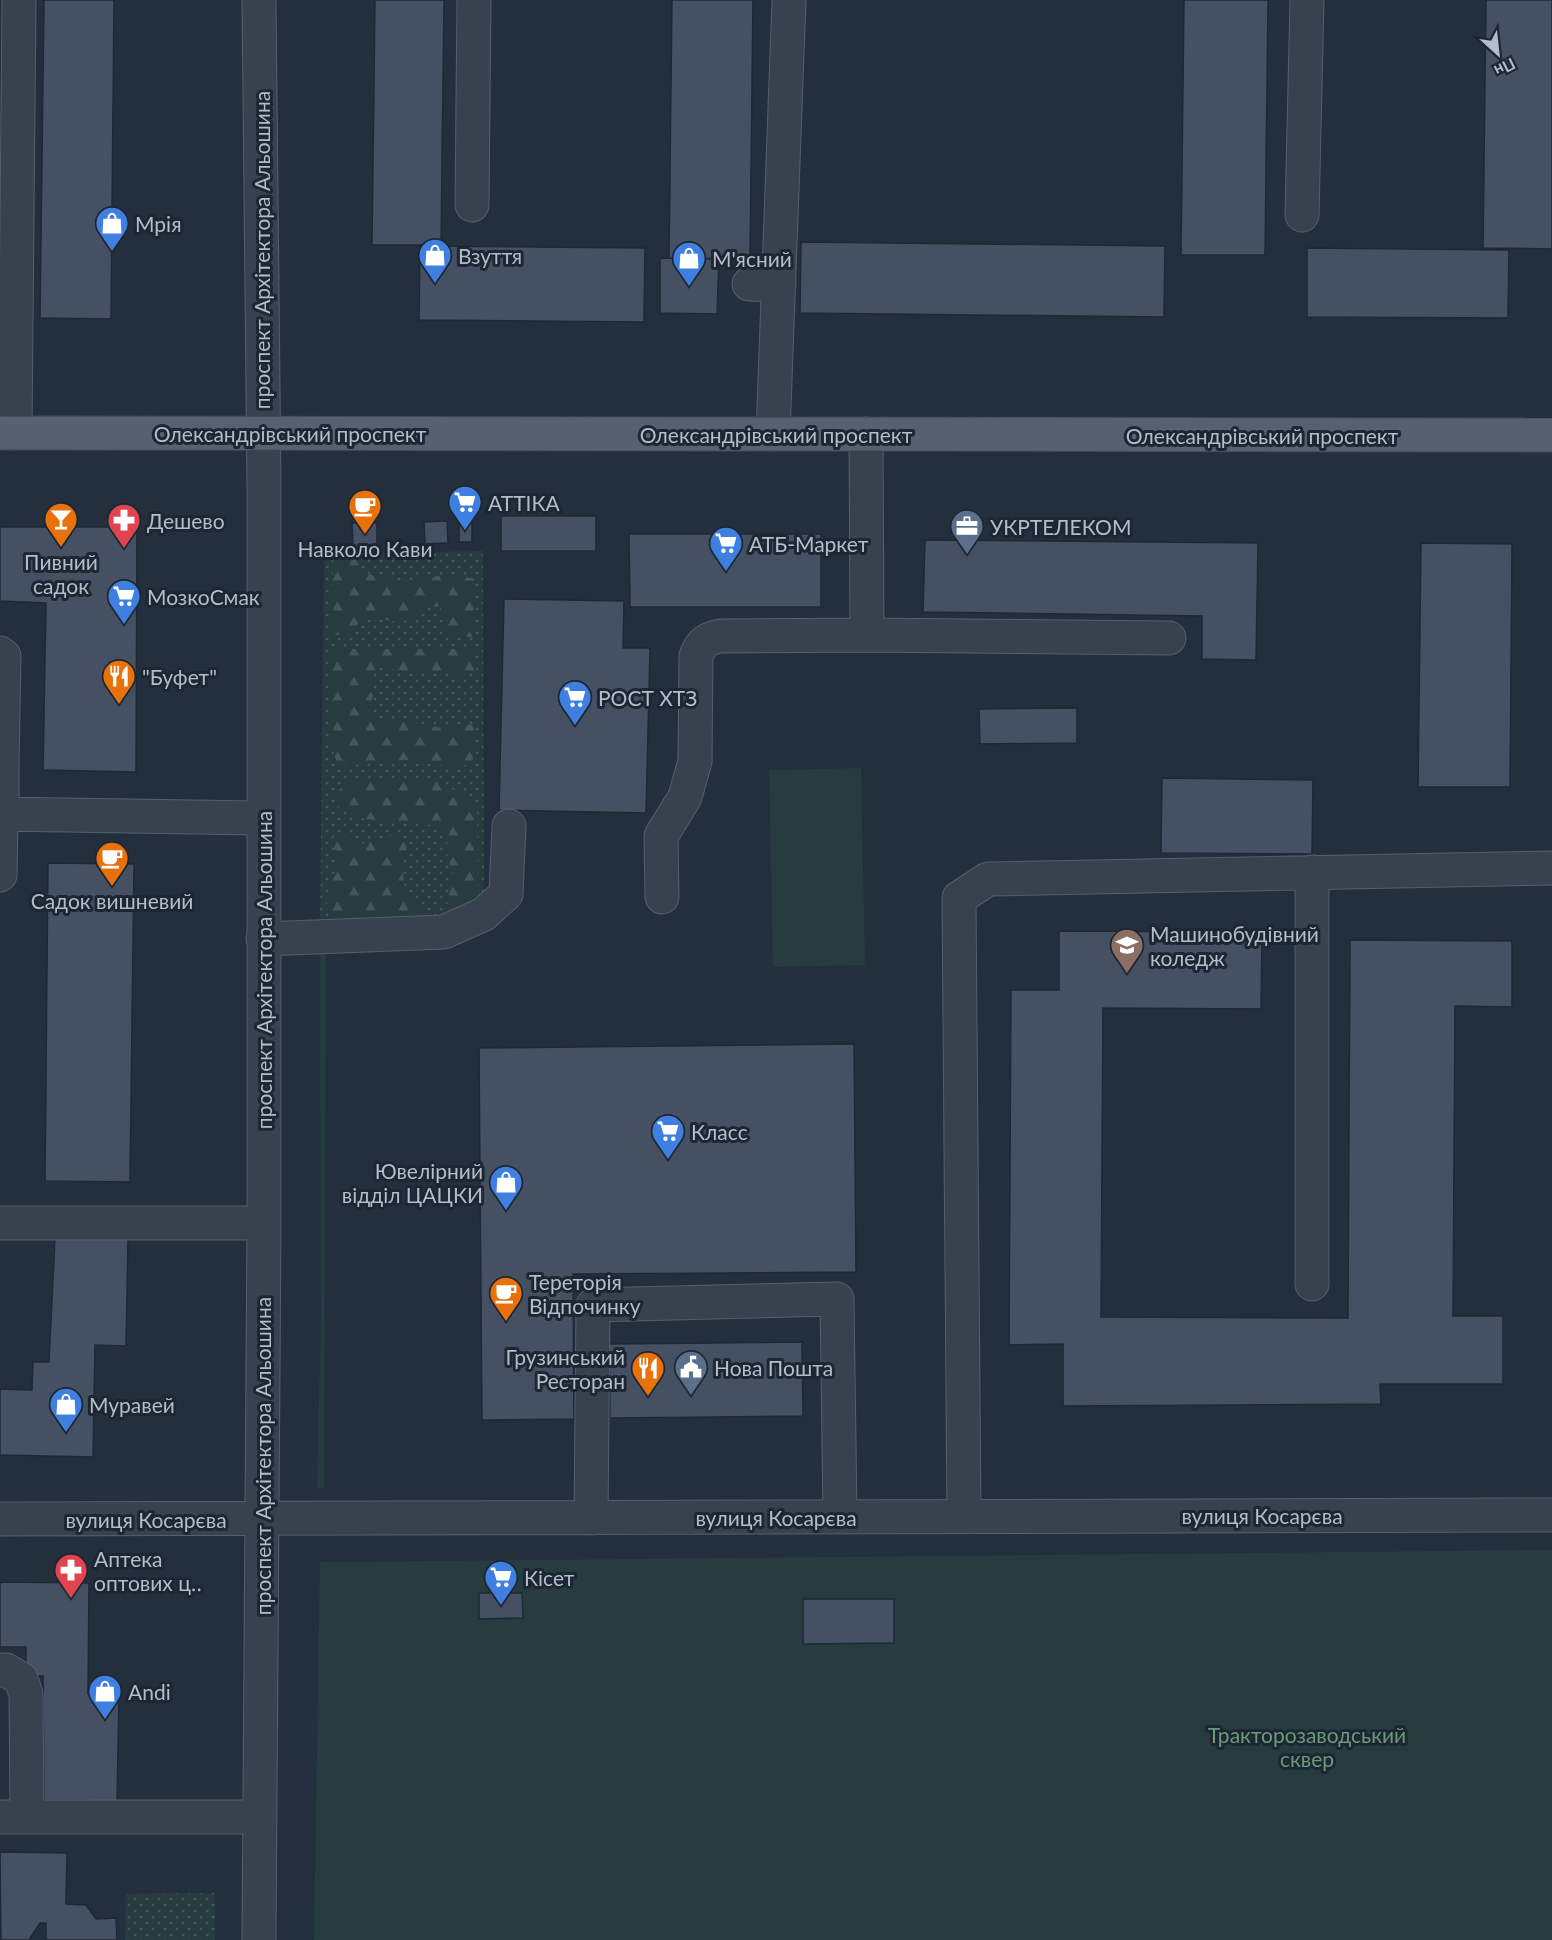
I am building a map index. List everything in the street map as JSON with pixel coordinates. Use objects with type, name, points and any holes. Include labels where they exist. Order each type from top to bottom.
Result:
[{"type":"main road","name":"Олександрівський проспект","points":[[8,433],[1552,435]]},
{"type":"street","points":[[8,433],[18,0]]},
{"type":"street","name":"проспект Архітектора Альошина","points":[[259,0],[264,487],[264,1223],[259,1940]]},
{"type":"street","points":[[472,205],[474,0]]},
{"type":"street","points":[[774,434],[764,284],[789,0]]},
{"type":"street","points":[[1302,215],[1307,0]]},
{"type":"street","points":[[866,434],[867,635]]},
{"type":"street","points":[[662,897],[661,837],[685,797],[695,761],[696,656],[699,646],[707,639],[720,636],[867,635],[1169,638]]},
{"type":"street","points":[[0,653],[4,656],[0,875]]},
{"type":"street","points":[[1,814],[263,818]]},
{"type":"street","points":[[263,939],[444,932],[484,914],[506,894],[509,826]]},
{"type":"street","points":[[964,1516],[959,898],[988,879],[1552,868]]},
{"type":"street","points":[[1312,872],[1312,1284]]},
{"type":"street","points":[[0,1223],[264,1223]]},
{"type":"street","points":[[591,1518],[593,1305],[837,1299],[840,1516]]},
{"type":"street","name":"вулиця Косарєва","points":[[0,1519],[1552,1515]]},
{"type":"street","points":[[0,1670],[6,1670],[21,1679],[26,1694],[13,1817],[259,1817]]},
{"type":"green space","points":[[483,551],[484,914],[320,936],[324,554]]},
{"type":"green space","points":[[359,558],[359,568],[365,573],[401,581],[454,574],[474,579],[474,637],[447,636],[440,606],[426,609],[405,621],[368,619],[356,626],[350,635],[331,635],[333,559]]},
{"type":"green space","points":[[331,649],[474,649],[476,671],[462,677],[444,671],[420,673],[380,668],[370,678],[373,696],[368,711],[380,722],[411,722],[442,728],[473,724],[476,745],[470,765],[443,766],[406,760],[346,766],[337,763],[331,744]]},
{"type":"green space","points":[[861,768],[865,965],[773,967],[769,770]]},
{"type":"green space","points":[[437,779],[449,788],[469,795],[477,805],[478,909],[454,922],[446,913],[453,871],[448,862],[447,842],[432,825],[372,820],[339,809],[337,791],[350,782]]},
{"type":"green space","points":[[340,834],[365,844],[393,834],[407,845],[403,868],[404,884],[412,899],[428,917],[331,924],[326,898],[337,870],[333,837]]},
{"type":"green space","points":[[320,936],[326,936],[324,1488],[317,1488],[321,1317]]},
{"type":"green space","name":"Тракторозаводський сквер","points":[[1552,1550],[1552,1940],[314,1940],[320,1562]]},
{"type":"green space","points":[[215,1893],[215,1940],[125,1940],[126,1894]]},
{"type":"building","points":[[44,0],[114,0],[111,319],[40,318]]},
{"type":"building","points":[[375,0],[444,0],[441,245],[372,245]]},
{"type":"building","points":[[672,0],[753,0],[750,259],[669,258]]},
{"type":"building","points":[[1184,0],[1268,0],[1265,255],[1181,255]]},
{"type":"building","points":[[1486,0],[1552,0],[1552,249],[1483,248]]},
{"type":"building","points":[[801,242],[1165,246],[1164,317],[800,313]]},
{"type":"building","points":[[420,246],[645,248],[644,322],[419,320]]},
{"type":"building","points":[[1307,248],[1509,250],[1508,318],[1307,317]]},
{"type":"building","points":[[660,258],[719,259],[717,314],[660,313]]},
{"type":"building","points":[[501,516],[596,516],[596,551],[501,551]]},
{"type":"building","points":[[447,521],[448,543],[425,544],[424,522]]},
{"type":"building","name":"АТТІКА","points":[[459,521],[472,521],[472,542],[459,542]]},
{"type":"building","points":[[352,523],[377,523],[377,546],[353,547]]},
{"type":"building","points":[[0,527],[137,527],[136,772],[43,770],[46,603],[0,601]]},
{"type":"building","points":[[629,534],[821,534],[821,607],[630,607]]},
{"type":"building","points":[[925,540],[1258,543],[1256,660],[1202,659],[1202,616],[923,612]]},
{"type":"building","points":[[1421,543],[1512,544],[1510,787],[1418,787]]},
{"type":"building","name":"РОСТ ХТЗ","points":[[504,599],[624,601],[623,648],[650,648],[646,813],[499,810]]},
{"type":"building","points":[[1077,708],[1077,743],[980,744],[979,709]]},
{"type":"building","points":[[1162,778],[1313,780],[1312,854],[1161,853]]},
{"type":"building","points":[[48,863],[134,864],[130,1182],[45,1181]]},
{"type":"building","points":[[1059,931],[1262,932],[1261,1009],[1103,1008],[1101,1317],[1348,1318],[1350,940],[1512,941],[1512,1007],[1455,1006],[1453,1316],[1503,1316],[1503,1384],[1380,1384],[1381,1404],[1063,1406],[1063,1344],[1009,1345],[1011,990],[1059,990]]},
{"type":"building","name":"Класс","points":[[854,1044],[856,1272],[573,1274],[574,1419],[482,1420],[479,1048]]},
{"type":"building","points":[[55,1238],[128,1239],[126,1346],[95,1345],[93,1457],[0,1455],[0,1389],[32,1390],[33,1362],[49,1362]]},
{"type":"building","points":[[802,1342],[803,1416],[610,1418],[609,1344]]},
{"type":"building","points":[[0,1582],[89,1583],[88,1694],[119,1695],[117,1801],[44,1800],[43,1676],[26,1676],[26,1647],[0,1647]]},
{"type":"building","name":"Кісет","points":[[479,1593],[522,1593],[523,1618],[479,1619]]},
{"type":"building","points":[[803,1599],[894,1599],[894,1643],[803,1644]]},
{"type":"building","points":[[0,1852],[67,1853],[66,1904],[86,1905],[96,1919],[116,1918],[117,1940],[46,1940],[46,1923],[40,1923],[29,1940],[1,1940]]},
{"type":"place","name":"Мрiя","points":[[112,252]]},
{"type":"place","name":"Взуття","points":[[435,284]]},
{"type":"place","name":"М'ясний","points":[[689,287]]},
{"type":"place","name":"АТТІКА","points":[[465,531]]},
{"type":"place","name":"Навколо Кави","points":[[365,535]]},
{"type":"place","name":"Пивний садок","points":[[61,548]]},
{"type":"place","name":"Дешево","points":[[124,549]]},
{"type":"place","name":"УКРТЕЛЕКОМ","points":[[967,555]]},
{"type":"place","name":"АТБ-Маркет","points":[[726,572]]},
{"type":"place","name":"МозкоСмак","points":[[124,625]]},
{"type":"place","name":"\"Буфет\"","points":[[119,705]]},
{"type":"place","name":"РОСТ ХТЗ","points":[[575,726]]},
{"type":"place","name":"Садок вишневий","points":[[112,887]]},
{"type":"place","name":"Машинобудівний коледж","points":[[1127,974]]},
{"type":"place","name":"Класс","points":[[668,1160]]},
{"type":"place","name":"Ювелірний відділ ЦАЦКИ","points":[[506,1211]]},
{"type":"place","name":"Тереторія Відпочинку","points":[[506,1322]]},
{"type":"place","name":"Нова Пошта","points":[[691,1396]]},
{"type":"place","name":"Грузинський Ресторан","points":[[648,1397]]},
{"type":"place","name":"Муравей","points":[[66,1433]]},
{"type":"place","name":"Аптека оптових ц‥","points":[[71,1599]]},
{"type":"place","name":"Кісет","points":[[501,1606]]},
{"type":"place","name":"Andi","points":[[105,1720]]}]
